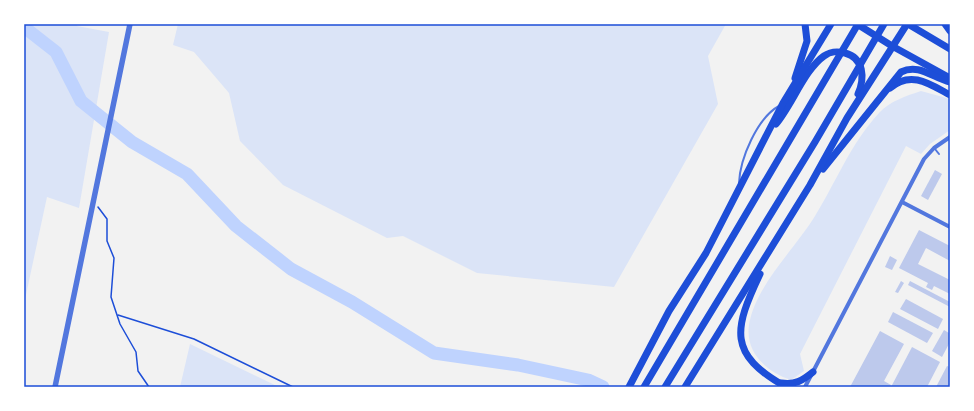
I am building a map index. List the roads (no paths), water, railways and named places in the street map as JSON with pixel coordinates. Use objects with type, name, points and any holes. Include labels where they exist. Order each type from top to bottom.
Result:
[{"type":"main road","points":[[791,89],[806,46],[805,24]]},
{"type":"main road","points":[[629,387],[669,311],[706,253],[783,103],[831,24]]},
{"type":"main road","points":[[644,387],[858,24],[892,46],[950,78]]},
{"type":"main road","points":[[665,387],[815,142],[884,24]]},
{"type":"main road","points":[[685,387],[810,185],[847,118],[892,46],[908,24],[950,49]]},
{"type":"main road","points":[[946,24],[950,26]]},
{"type":"main road","points":[[946,24],[950,31]]},
{"type":"main road","points":[[766,136],[778,121],[816,62],[830,53],[841,52],[850,54],[856,59],[862,71],[862,85],[847,118]]},
{"type":"main road","points":[[810,185],[898,74],[907,69],[923,71],[950,82]]},
{"type":"main road","points":[[880,98],[894,84],[906,79],[920,79],[950,95]]},
{"type":"main road","points":[[777,239],[747,302],[740,330],[741,342],[746,355],[761,372],[783,385],[793,385],[803,381],[813,372]]},
{"type":"street","points":[[56,387],[130,24]]},
{"type":"street","points":[[805,387],[924,158],[934,148],[950,137]]},
{"type":"street","points":[[902,202],[950,227]]},
{"type":"lane","points":[[739,187],[740,172],[745,153],[772,110],[783,103]]},
{"type":"lane","points":[[934,148],[939,154]]},
{"type":"waterway","points":[[24,27],[56,52],[81,101],[132,142],[187,174],[236,226],[291,269],[352,302],[434,353],[518,365],[588,380],[603,387]]}]
